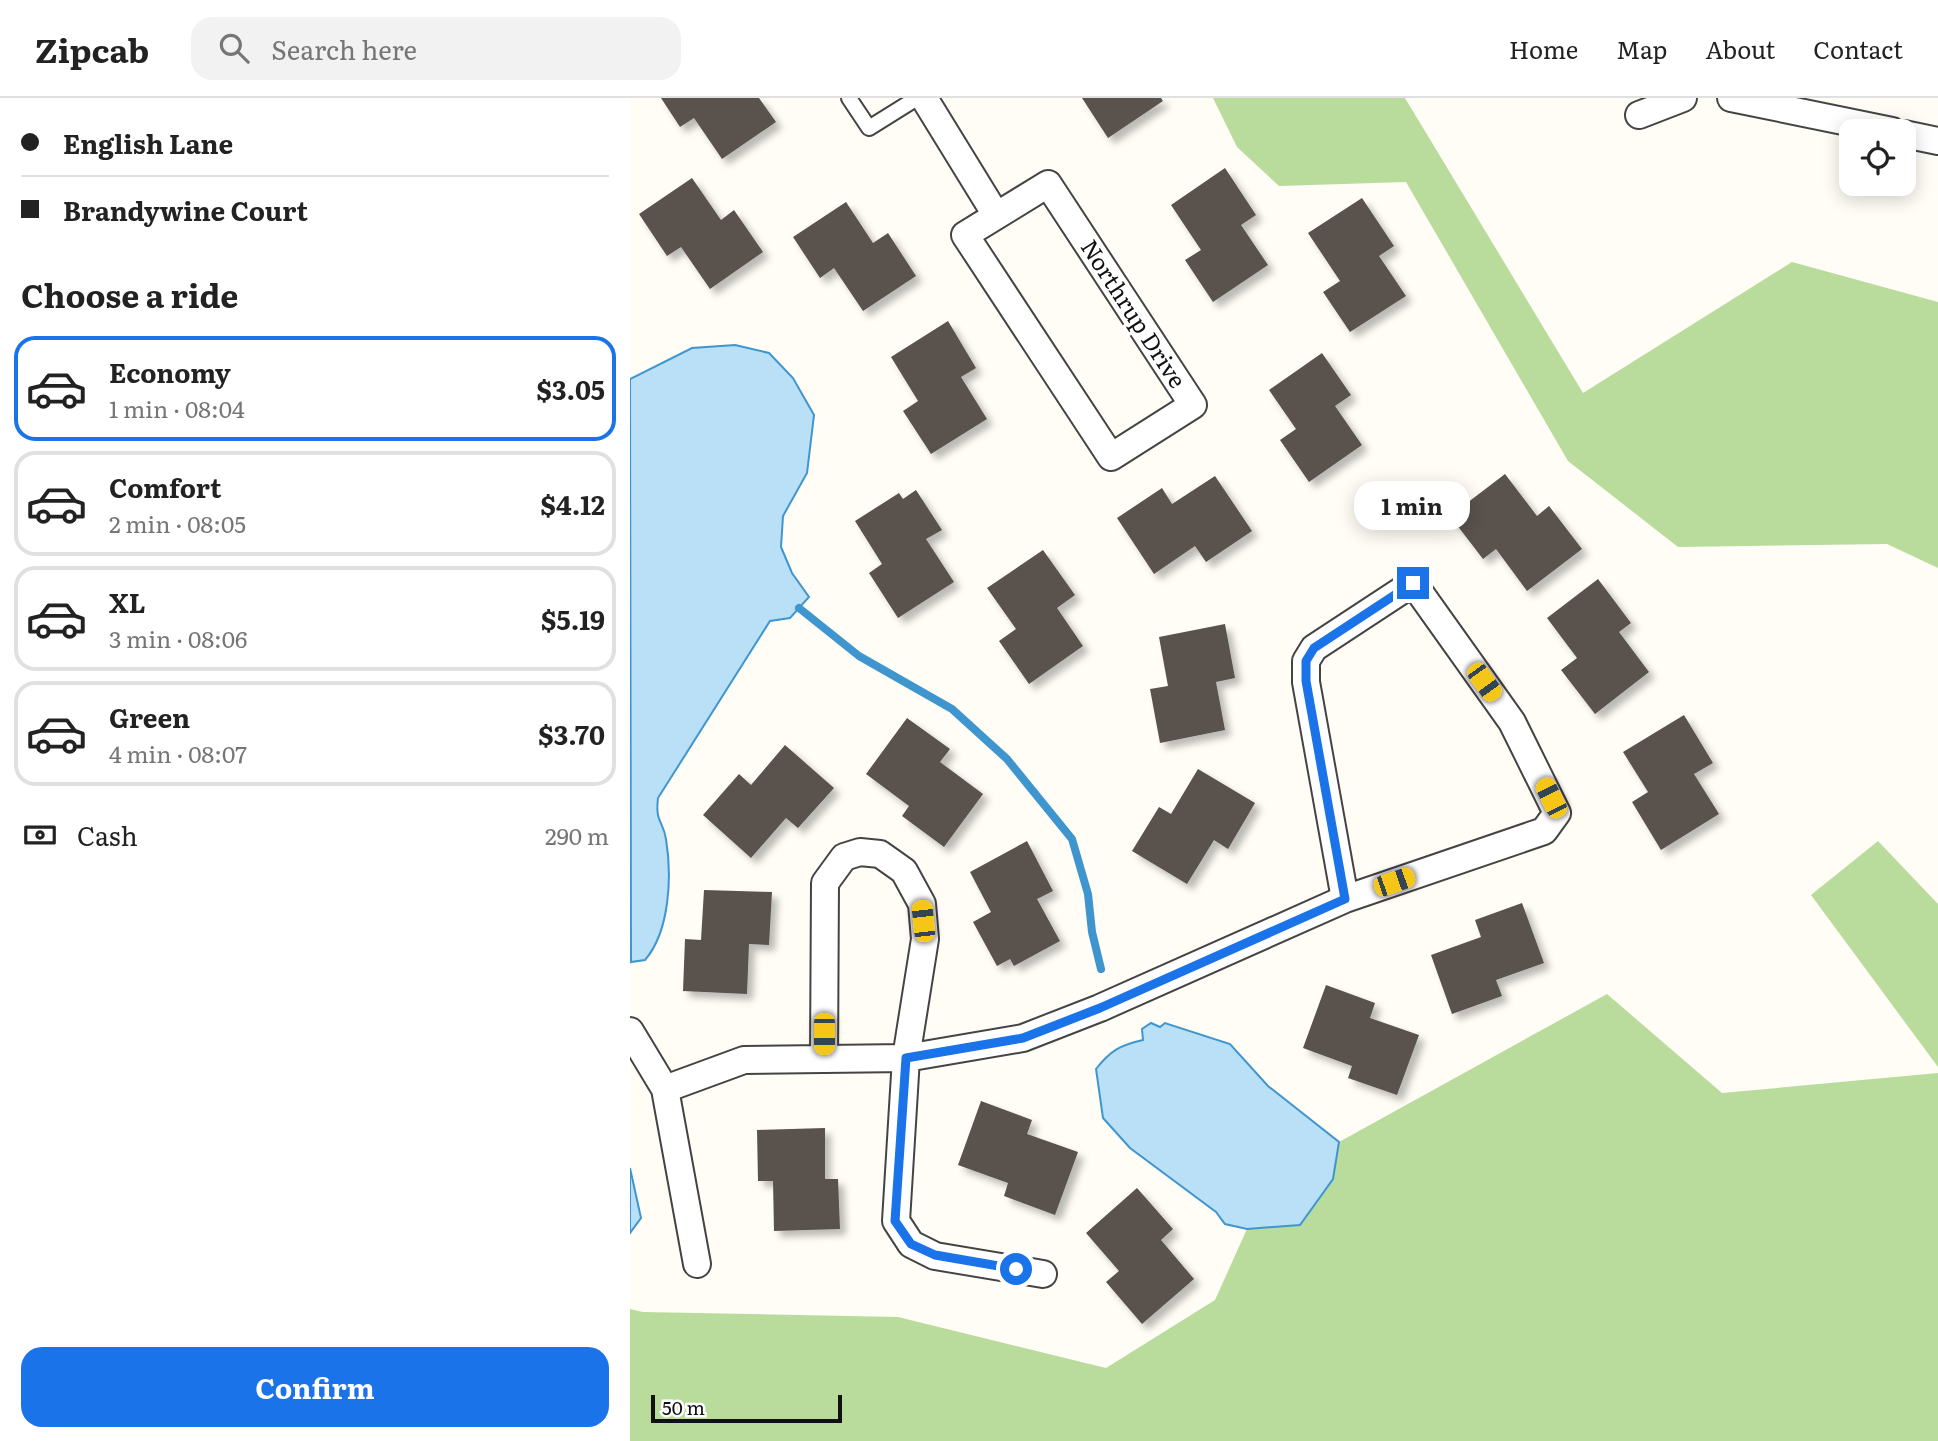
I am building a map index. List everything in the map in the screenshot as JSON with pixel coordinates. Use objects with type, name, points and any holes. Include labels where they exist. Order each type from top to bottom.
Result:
[{"type":"street","points":[[924,98],[996,215]]},
{"type":"street","points":[[1639,115],[1683,98]]},
{"type":"street","points":[[1731,98],[1839,120]]},
{"type":"street","points":[[1916,136],[1938,141]]},
{"type":"street","name":"Northrup Drive","points":[[1048,184],[1193,405],[1111,457],[965,235],[996,215],[1048,184]]},
{"type":"street","points":[[664,1088],[744,1060],[906,1058],[1023,1038],[1100,1008],[1345,899],[1544,831],[1557,813],[1512,722],[1413,583],[1314,648],[1306,661],[1306,681],[1345,899]]},
{"type":"street","points":[[824,1059],[825,883],[844,857],[860,852],[880,854],[904,871],[922,904],[925,939],[906,1058],[895,1221],[911,1244],[935,1255],[1043,1274]]},
{"type":"street","points":[[630,1031],[664,1088],[696,1264]]},
{"type":"lane","points":[[849,98],[869,128],[917,98]]},
{"type":"green space","points":[[1213,98],[1405,98],[1583,393],[1792,262],[1938,302],[1938,568],[1887,544],[1678,547],[1568,461],[1406,182],[1279,186],[1237,147]]},
{"type":"green space","points":[[1878,841],[1938,904],[1938,1067],[1811,895]]},
{"type":"green space","points":[[1607,994],[1722,1093],[1938,1073],[1938,1441],[630,1441],[630,1309],[643,1312],[898,1317],[1106,1368],[1215,1300],[1247,1229],[1300,1225],[1333,1179],[1339,1142]]},
{"type":"water","points":[[735,345],[769,353],[793,378],[814,415],[807,473],[783,516],[781,547],[792,573],[809,597],[790,618],[770,621],[658,798],[658,817],[665,833],[668,854],[667,902],[660,934],[653,948],[645,960],[631,962],[630,379],[692,348]]},
{"type":"water","points":[[1151,1023],[1160,1027],[1165,1023],[1230,1044],[1268,1086],[1339,1142],[1333,1179],[1300,1225],[1247,1229],[1225,1224],[1216,1212],[1130,1148],[1103,1118],[1096,1069],[1116,1050],[1143,1040],[1142,1029]]},
{"type":"water","points":[[630,1168],[641,1218],[630,1233]]},
{"type":"building","points":[[661,98],[759,98],[776,122],[722,159],[694,118],[680,127]]},
{"type":"building","points":[[1082,98],[1161,98],[1163,101],[1108,138]]},
{"type":"building","points":[[1225,168],[1256,215],[1241,225],[1268,265],[1213,302],[1185,260],[1201,250],[1171,205]]},
{"type":"building","points":[[692,178],[721,220],[734,210],[763,252],[710,289],[681,247],[667,256],[639,214]]},
{"type":"building","points":[[1362,198],[1394,246],[1379,256],[1406,296],[1350,332],[1323,292],[1340,281],[1308,233]]},
{"type":"building","points":[[846,202],[873,243],[888,233],[916,276],[863,311],[834,268],[820,278],[793,237]]},
{"type":"building","points":[[948,321],[976,368],[961,377],[987,419],[931,454],[903,411],[918,401],[891,357]]},
{"type":"building","points":[[1322,353],[1351,395],[1335,406],[1362,445],[1309,482],[1280,440],[1296,429],[1269,390]]},
{"type":"building","points":[[1505,474],[1537,516],[1549,506],[1582,549],[1527,591],[1496,549],[1483,559],[1450,516]]},
{"type":"building","points":[[1215,476],[1252,531],[1206,562],[1195,546],[1154,574],[1117,518],[1162,488],[1172,504]]},
{"type":"building","points":[[916,490],[942,530],[926,539],[954,582],[898,618],[869,573],[882,564],[855,521],[899,493],[903,499]]},
{"type":"building","points":[[1043,550],[1075,595],[1057,608],[1083,646],[1029,684],[999,641],[1016,629],[987,588]]},
{"type":"building","points":[[1598,579],[1631,623],[1619,632],[1649,672],[1595,714],[1561,670],[1577,658],[1547,618]]},
{"type":"building","points":[[1225,624],[1235,678],[1216,682],[1225,730],[1160,743],[1150,689],[1168,686],[1159,637]]},
{"type":"building","points":[[1684,715],[1713,763],[1694,774],[1719,814],[1661,850],[1632,802],[1648,792],[1623,752]]},
{"type":"building","points":[[907,718],[950,749],[940,762],[983,794],[944,847],[902,816],[909,806],[866,774]]},
{"type":"building","points":[[785,745],[834,788],[798,828],[786,818],[751,858],[703,815],[739,774],[751,785]]},
{"type":"building","points":[[1198,769],[1255,803],[1228,849],[1214,840],[1187,884],[1132,851],[1159,807],[1171,814]]},
{"type":"building","points":[[1027,841],[1053,891],[1037,899],[1060,941],[1014,966],[1010,959],[997,966],[973,922],[991,912],[970,872]]},
{"type":"building","points":[[704,890],[772,892],[769,945],[749,944],[747,994],[683,991],[685,939],[701,940]]},
{"type":"building","points":[[1522,903],[1544,963],[1496,980],[1502,996],[1452,1014],[1431,955],[1481,937],[1475,920]]},
{"type":"building","points":[[1326,985],[1375,1003],[1370,1018],[1419,1035],[1397,1095],[1348,1078],[1352,1066],[1303,1048]]},
{"type":"building","points":[[981,1101],[1032,1120],[1027,1134],[1078,1152],[1055,1215],[1004,1196],[1008,1183],[958,1165]]},
{"type":"building","points":[[825,1128],[825,1179],[838,1179],[840,1229],[774,1231],[773,1181],[758,1181],[757,1130]]},
{"type":"building","points":[[1137,1188],[1173,1229],[1161,1240],[1194,1279],[1142,1324],[1106,1282],[1119,1271],[1086,1233]]},
{"type":"waterway","points":[[799,608],[859,656],[952,709],[1007,759],[1072,839],[1088,894],[1092,932],[1101,969]]},
{"type":"route","points":[[1016,1269],[935,1255],[911,1244],[895,1221],[906,1058],[1023,1038],[1100,1008],[1345,899],[1306,681],[1306,661],[1314,648],[1413,583]]}]
